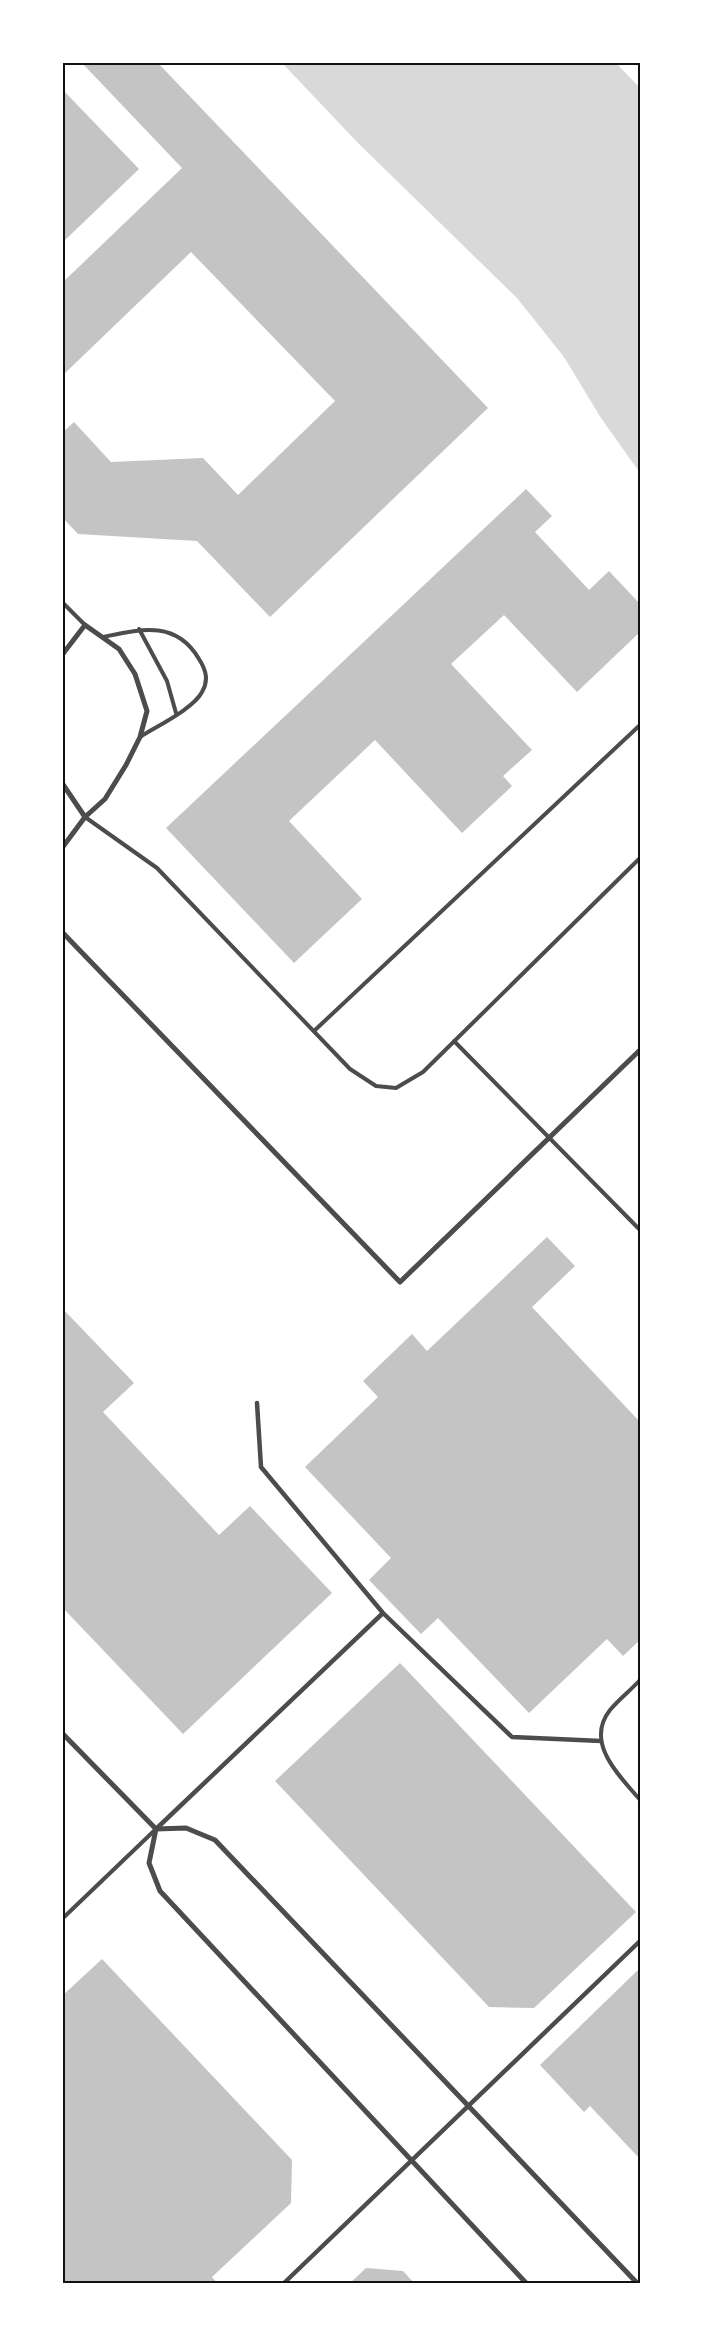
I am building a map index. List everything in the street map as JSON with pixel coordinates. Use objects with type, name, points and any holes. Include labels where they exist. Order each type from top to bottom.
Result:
[{"type":"street","points":[[62,655],[85,626],[119,649],[135,674],[147,711],[140,737],[104,799],[85,817],[62,848]]},
{"type":"street","points":[[62,783],[85,817]]},
{"type":"street","points":[[62,932],[400,1282],[640,1050]]},
{"type":"street","points":[[257,1404],[261,1467],[384,1613],[512,1737],[601,1740]]},
{"type":"street","points":[[384,1613],[156,1829],[149,1863],[160,1891],[527,2284]]},
{"type":"street","points":[[62,1733],[156,1829],[186,1828],[214,1840],[638,2284]]},
{"type":"street","points":[[282,2284],[640,1942]]},
{"type":"lane","points":[[62,602],[85,626]]},
{"type":"lane","points":[[139,629],[167,681],[176,713]]},
{"type":"lane","points":[[103,638],[139,629],[165,632],[180,638],[193,649],[204,667],[207,680],[202,693],[189,705],[140,737]]},
{"type":"lane","points":[[314,1031],[640,725]]},
{"type":"lane","points":[[85,817],[158,868],[350,1069],[376,1086],[396,1088],[423,1072],[640,858]]},
{"type":"lane","points":[[454,1040],[640,1230]]},
{"type":"lane","points":[[640,1680],[609,1711],[601,1726],[601,1740],[611,1767],[640,1800]]},
{"type":"lane","points":[[62,1919],[156,1829]]},
{"type":"shaded area","points":[[282,63],[616,63],[640,88],[640,473],[601,418],[564,357],[517,298],[359,144]]},
{"type":"building","points":[[81,62],[157,62],[488,408],[270,617],[197,541],[78,534],[62,517],[62,433],[74,422],[111,462],[203,458],[238,495],[335,401],[191,252],[62,376],[62,283],[182,168]]},
{"type":"building","points":[[62,89],[139,169],[62,243]]},
{"type":"building","points":[[526,489],[552,516],[535,532],[589,590],[609,571],[640,604],[640,632],[577,692],[504,615],[451,664],[532,750],[503,776],[512,786],[462,833],[375,740],[289,821],[362,899],[294,963],[166,828]]},
{"type":"building","points":[[547,1237],[575,1266],[532,1307],[640,1422],[640,1640],[623,1656],[607,1639],[529,1713],[438,1618],[421,1634],[369,1580],[391,1558],[305,1467],[378,1397],[363,1381],[412,1334],[427,1351]]},
{"type":"building","points":[[62,1308],[134,1383],[103,1412],[219,1535],[250,1506],[332,1593],[183,1734],[62,1607]]},
{"type":"building","points":[[400,1663],[636,1912],[534,2008],[489,2007],[275,1781]]},
{"type":"building","points":[[102,1959],[292,2160],[291,2203],[212,2277],[218,2284],[62,2284],[62,1996]]},
{"type":"building","points":[[640,1968],[640,2159],[590,2106],[584,2112],[540,2065]]},
{"type":"building","points":[[366,2268],[403,2271],[415,2284],[349,2284]]}]
